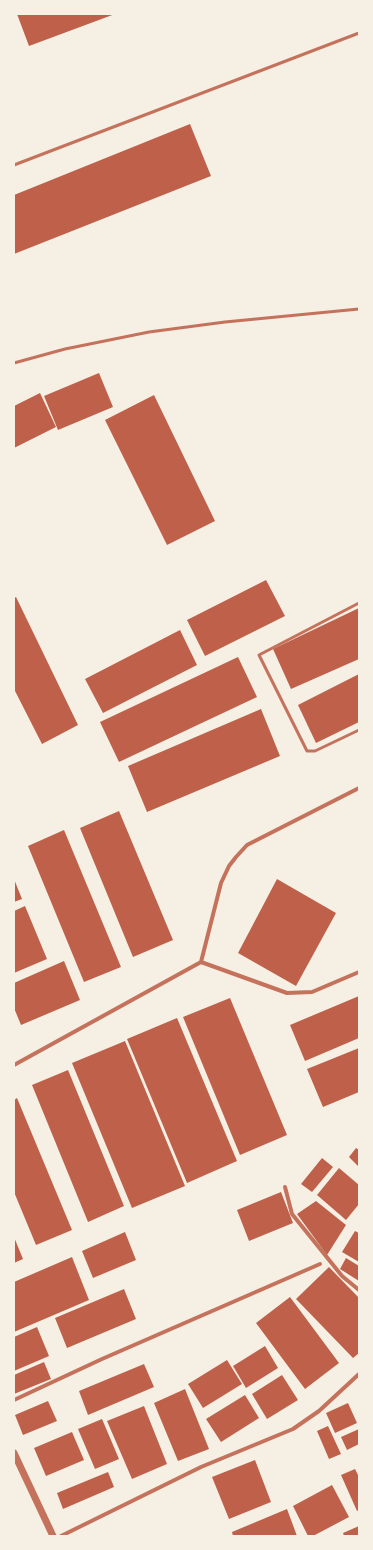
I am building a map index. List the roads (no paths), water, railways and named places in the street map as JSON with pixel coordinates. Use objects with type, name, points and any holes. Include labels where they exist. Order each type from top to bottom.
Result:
[{"type":"street","points":[[14,1066],[201,962],[221,883],[229,866],[236,857],[247,845],[359,788]]},
{"type":"street","points":[[201,962],[287,993],[312,992],[359,972]]},
{"type":"street","points":[[285,1187],[292,1214],[342,1276],[359,1290]]},
{"type":"street","points":[[14,1400],[102,1359],[320,1264]]},
{"type":"street","points":[[61,1536],[201,1467],[293,1429],[319,1411],[358,1377]]},
{"type":"street","points":[[14,1453],[16,1461],[53,1536]]},
{"type":"lane","points":[[14,165],[359,33]]},
{"type":"lane","points":[[14,363],[65,349],[149,332],[225,322],[359,309]]},
{"type":"lane","points":[[359,603],[259,655],[307,752],[315,751],[359,730]]}]
